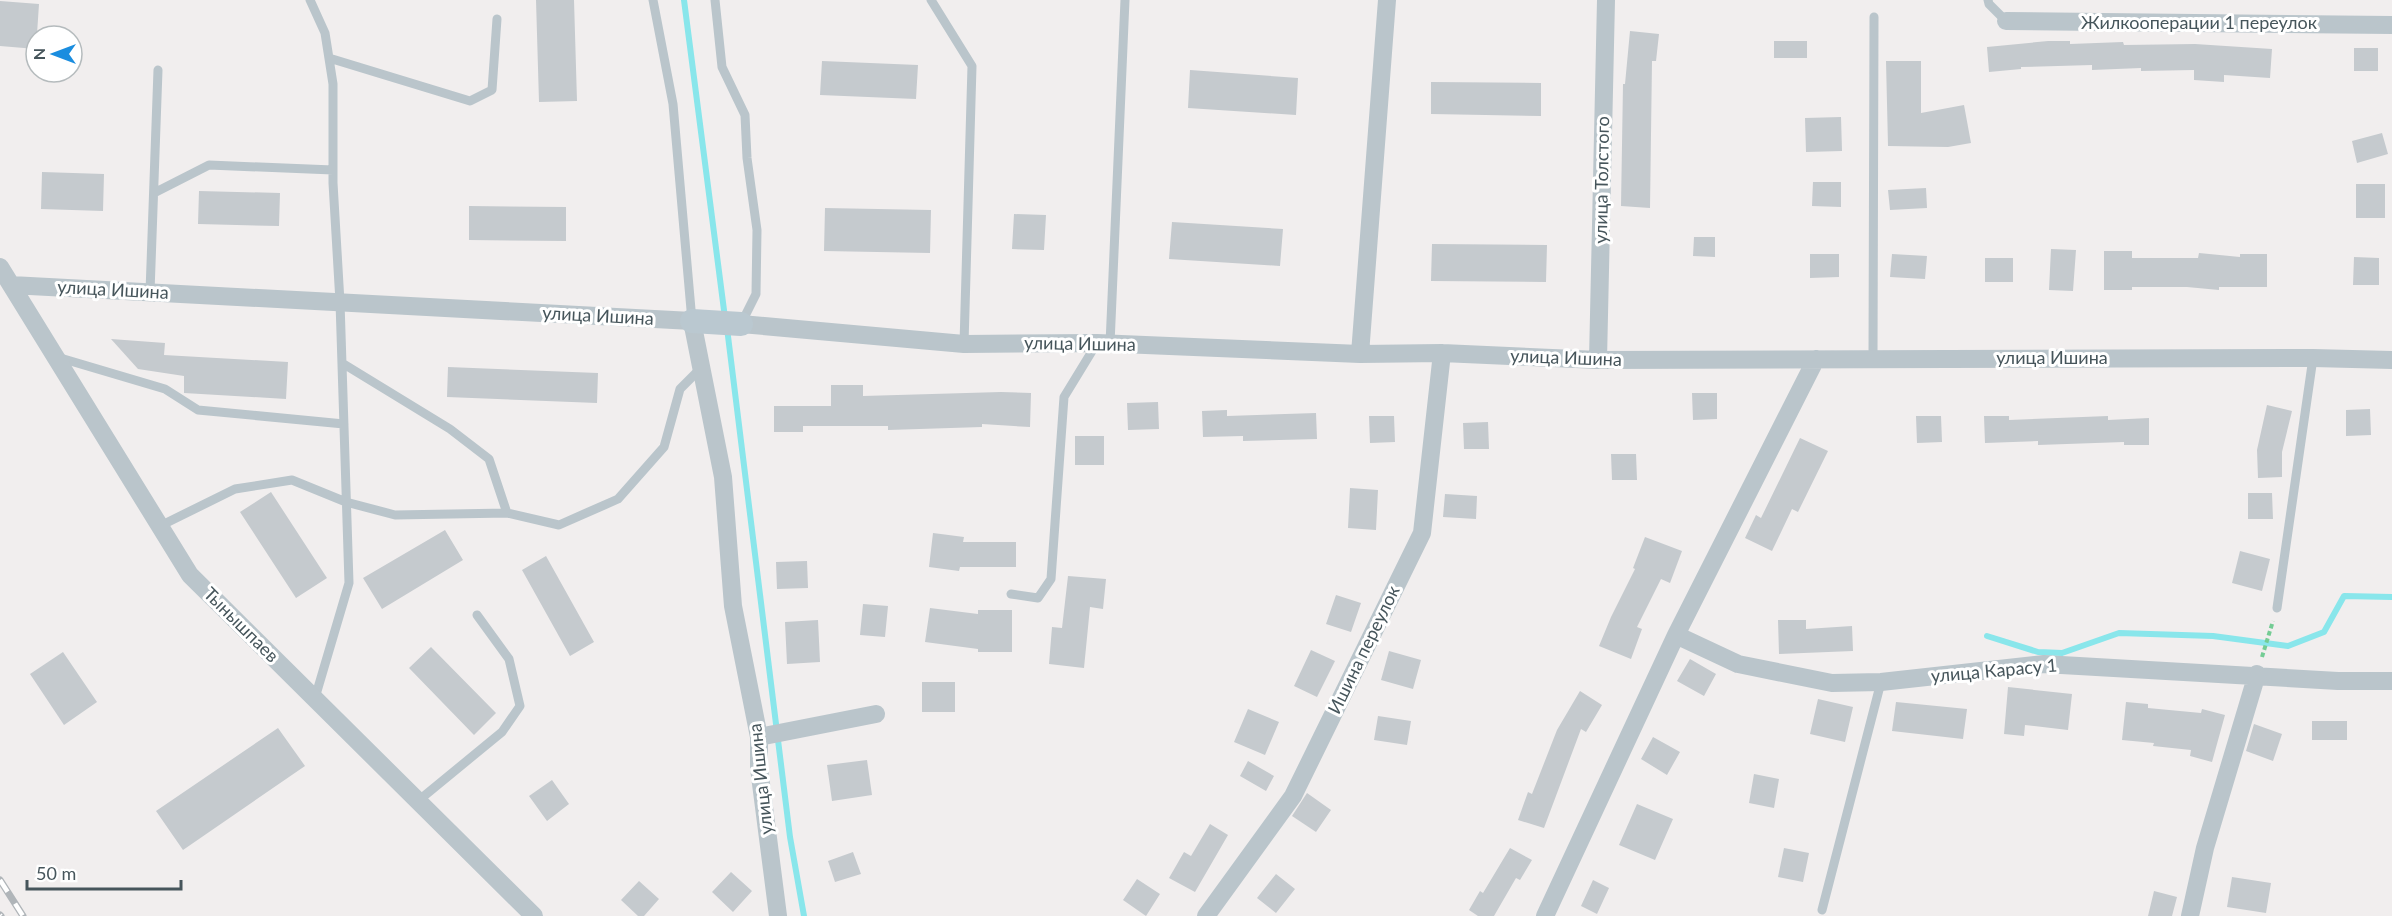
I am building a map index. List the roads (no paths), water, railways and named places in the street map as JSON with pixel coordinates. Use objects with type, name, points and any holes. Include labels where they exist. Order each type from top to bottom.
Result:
[{"type":"street","points":[[1360,354],[1386,0]]},
{"type":"street","name":"улица Толстого","points":[[1598,360],[1606,0]]},
{"type":"street","name":"Жилкооперации 1 переулок","points":[[2006,21],[2392,25]]},
{"type":"street","name":"Тынышпаев","points":[[0,267],[190,575],[534,916]]},
{"type":"street","name":"улица Ишина","points":[[11,285],[692,321],[723,477],[733,606],[759,737],[759,768],[778,916]]},
{"type":"street","points":[[692,321],[741,324]]},
{"type":"street","name":"улица Ишина","points":[[741,324],[964,344],[1104,343],[1360,354],[1442,353],[1598,360],[2313,358],[2392,360]]},
{"type":"street","name":"Ишина переулок","points":[[1206,916],[1293,796],[1422,533],[1442,353]]},
{"type":"street","points":[[1545,916],[1676,635],[1816,359]]},
{"type":"street","name":"улица Карасу 1","points":[[1676,635],[1738,664],[1832,683],[1881,682],[2044,664],[2338,681],[2392,681]]},
{"type":"street","points":[[2190,916],[2205,848],[2257,675]]},
{"type":"street","points":[[759,737],[876,714]]},
{"type":"lane","points":[[310,0],[325,33],[333,84],[333,170],[340,302],[349,583],[315,698]]},
{"type":"lane","points":[[653,0],[673,104],[692,321]]},
{"type":"lane","points":[[715,0],[722,67],[745,115],[747,158],[757,230],[756,294],[741,324]]},
{"type":"lane","points":[[931,0],[972,66],[964,344]]},
{"type":"lane","points":[[1011,594],[1038,598],[1051,579],[1064,397],[1104,343],[1125,0]]},
{"type":"lane","points":[[1988,0],[1989,4],[2006,21]]},
{"type":"lane","points":[[1873,359],[1874,18]]},
{"type":"lane","points":[[329,58],[470,101],[492,90],[497,19]]},
{"type":"lane","points":[[150,292],[158,70]]},
{"type":"lane","points":[[154,193],[209,165],[333,170]]},
{"type":"lane","points":[[55,356],[165,389],[198,410],[344,424]]},
{"type":"lane","points":[[2277,608],[2313,358]]},
{"type":"lane","points":[[342,363],[450,429],[489,459],[507,513]]},
{"type":"lane","points":[[160,525],[235,489],[292,480],[346,502],[395,515],[507,513],[559,525],[618,499],[664,447],[680,389],[701,368]]},
{"type":"lane","points":[[418,801],[502,732],[520,706],[509,659],[477,615]]},
{"type":"lane","points":[[1822,910],[1881,682]]},
{"type":"waterway","points":[[684,0],[725,318]]},
{"type":"waterway","points":[[727,328],[790,837],[804,916]]},
{"type":"waterway","points":[[1987,636],[2038,652],[2062,653],[2119,633],[2213,636],[2288,646],[2324,632],[2344,596],[2392,597]]},
{"type":"railway","points":[[0,880],[23,916]]}]
